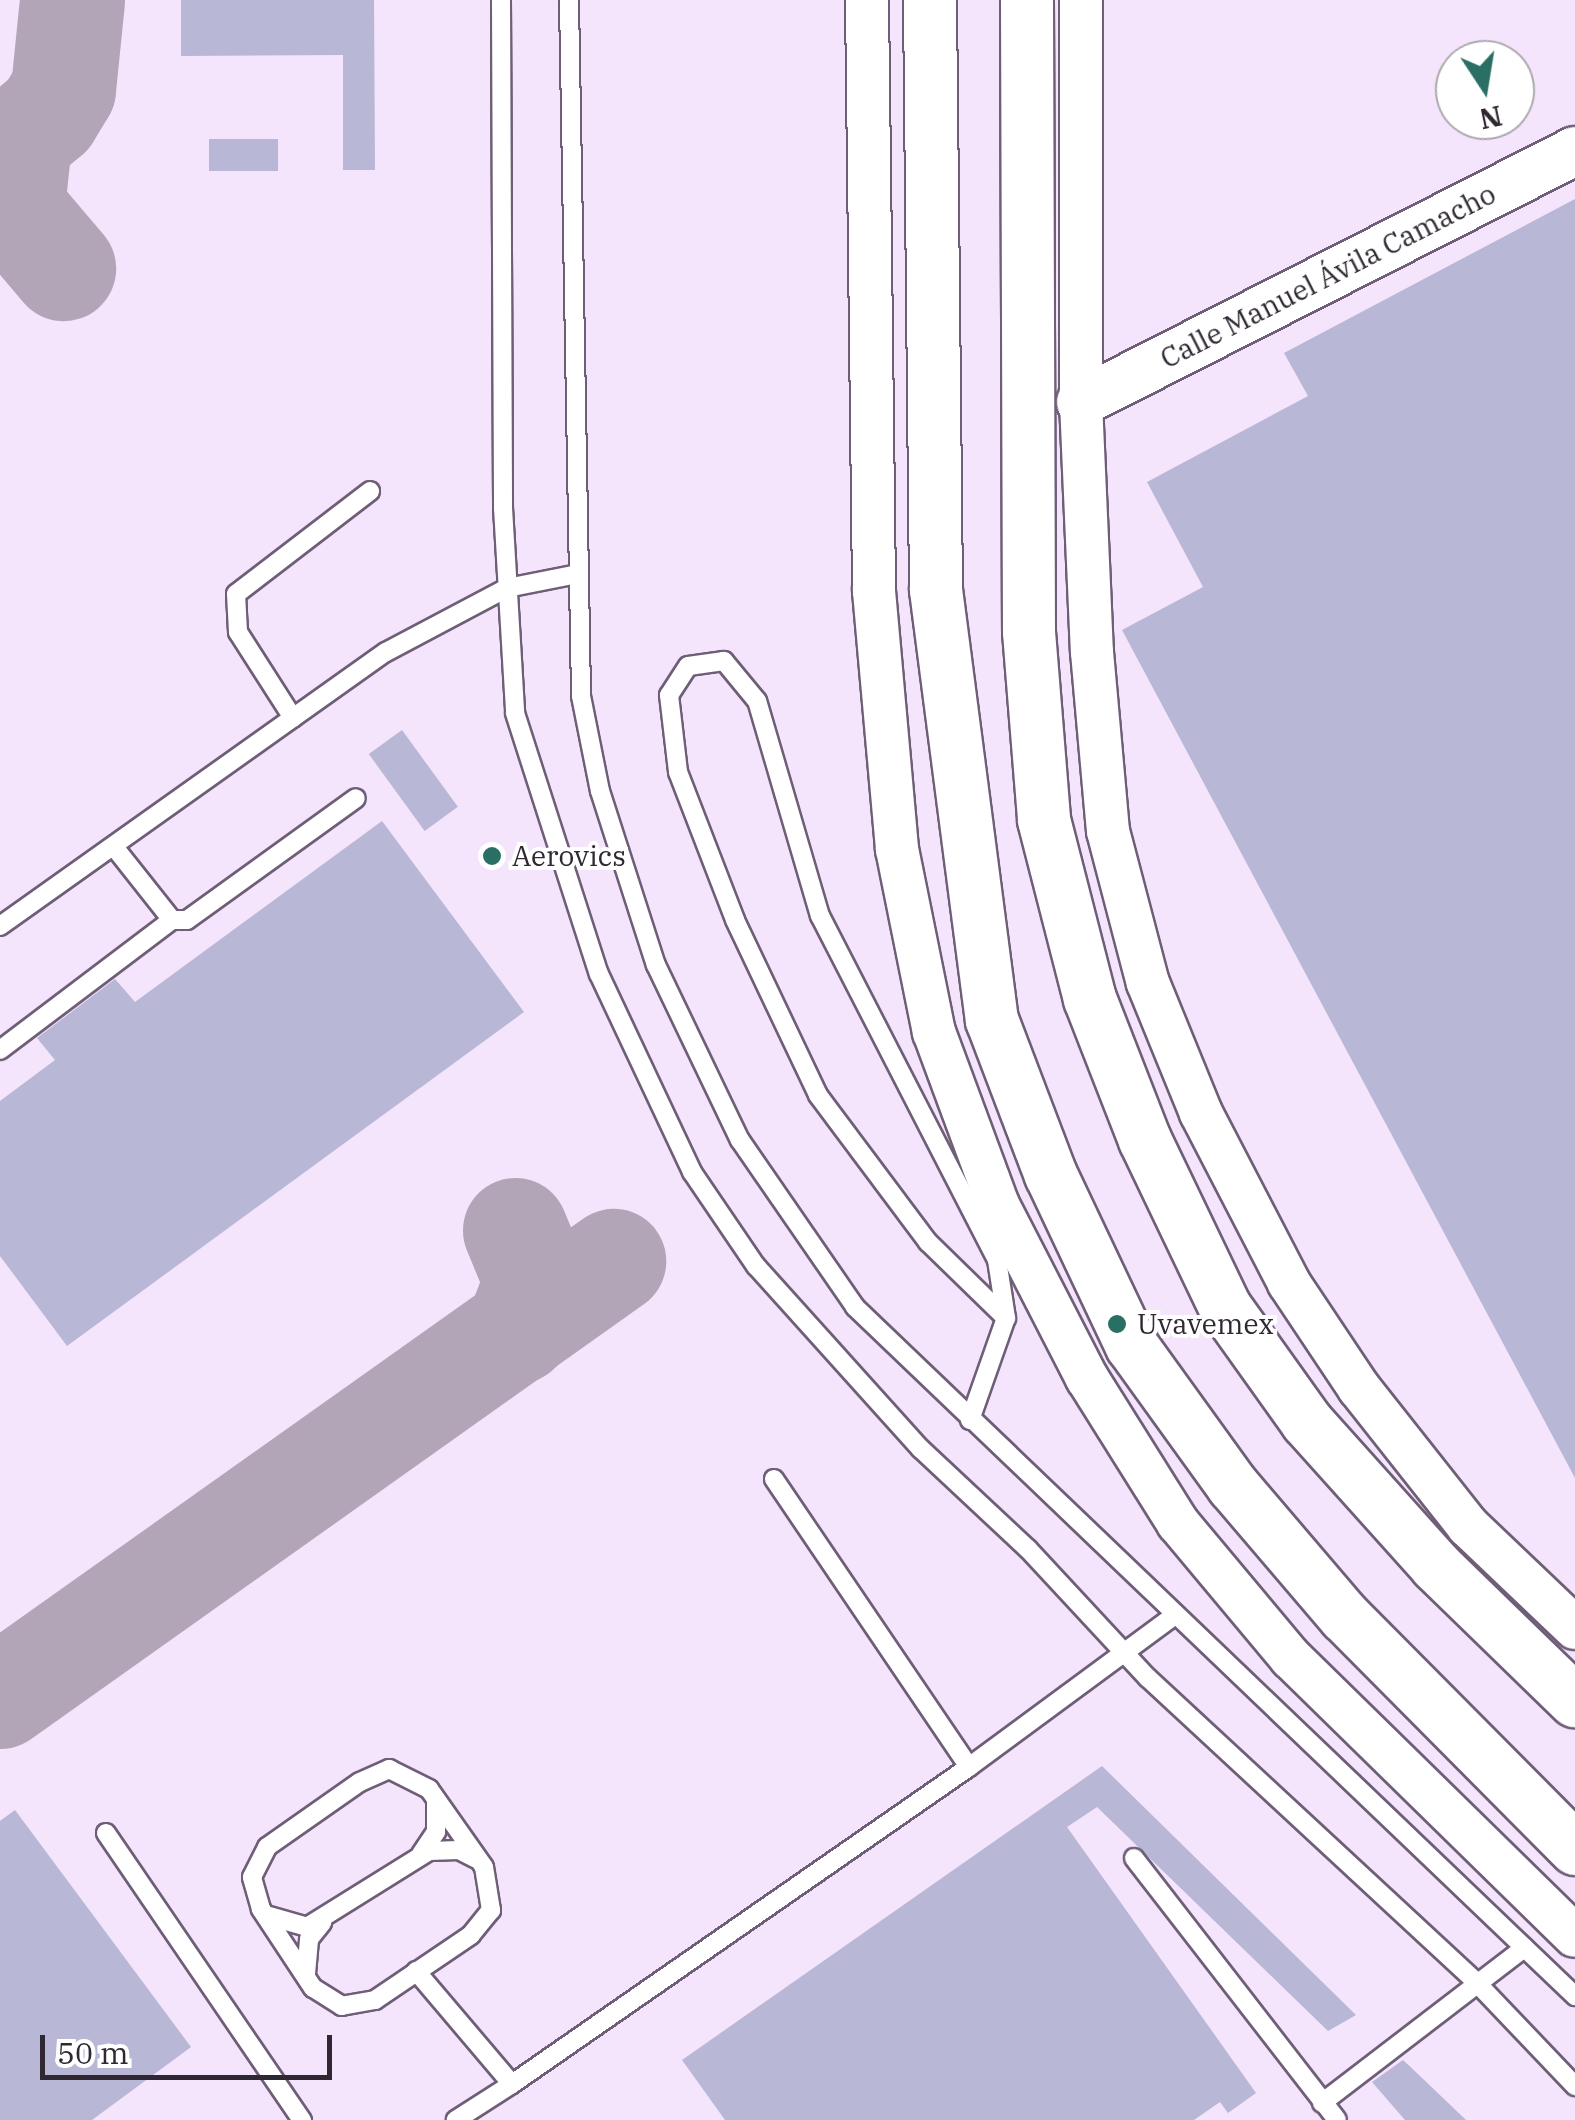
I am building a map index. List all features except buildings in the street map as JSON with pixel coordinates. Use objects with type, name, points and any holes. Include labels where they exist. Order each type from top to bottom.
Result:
[{"type":"main road","points":[[930,0],[936,590],[992,1020],[1051,1176],[1144,1362],[1232,1486],[1344,1617],[1575,1849]]},
{"type":"main road","points":[[1027,0],[1029,632],[1044,820],[1090,999],[1145,1140],[1225,1307],[1307,1422],[1436,1566],[1575,1701]]},
{"type":"main road","name":"Calle Manuel Ávila Camacho","points":[[1081,402],[1575,151]]},
{"type":"street","points":[[867,0],[874,591],[897,849],[934,1032],[998,1205],[1086,1378],[1178,1523],[1291,1658],[1575,1936]]},
{"type":"street","points":[[1081,0],[1081,402],[1092,652],[1108,831],[1155,999],[1201,1113],[1289,1283],[1359,1388],[1468,1526],[1575,1628]]},
{"type":"lane","points":[[501,0],[509,676],[537,798],[599,974],[692,1172],[756,1266],[908,1435],[1127,1654],[1476,1982],[1575,2086]]},
{"type":"lane","points":[[570,0],[580,684],[600,791],[656,965],[740,1140],[845,1292],[970,1420],[1575,1996]]},
{"type":"lane","points":[[294,718],[238,632],[236,594],[370,491]]},
{"type":"lane","points":[[0,926],[386,652],[506,588],[578,574]]},
{"type":"lane","points":[[970,1420],[1006,1318],[997,1260],[820,916],[756,701],[724,660],[688,666],[669,695],[678,772],[735,920],[818,1094],[928,1242],[1006,1318]]},
{"type":"lane","points":[[0,1050],[172,920],[188,920],[356,798]]},
{"type":"lane","points":[[115,848],[172,920]]},
{"type":"lane","points":[[774,1479],[969,1767]]},
{"type":"lane","points":[[456,2120],[969,1767],[1174,1616]]},
{"type":"lane","points":[[405,1772],[429,1789],[484,1867],[494,1895],[484,1924],[359,2006],[326,2000],[313,1988],[262,1909],[252,1877],[267,1847],[374,1773],[405,1772]]},
{"type":"lane","points":[[417,1858],[436,1832],[436,1802],[429,1789]]},
{"type":"lane","points":[[106,1833],[302,2120]]},
{"type":"lane","points":[[313,1988],[304,1956],[322,1923],[417,1858],[444,1848],[484,1867]]},
{"type":"lane","points":[[1134,1858],[1337,2120]]},
{"type":"lane","points":[[262,1909],[290,1927],[322,1923]]},
{"type":"lane","points":[[1322,2102],[1524,1948]]},
{"type":"lane","points":[[416,1971],[512,2084]]},
{"type":"taxiway","points":[[0,154],[48,114],[63,89],[72,0]]},
{"type":"taxiway","points":[[19,141],[12,208],[63,268]]},
{"type":"taxiway","points":[[515,1230],[536,1281],[517,1331]]},
{"type":"taxiway","points":[[0,1696],[613,1261]]},
{"type":"place","name":"Aerovics","points":[[492,856]]},
{"type":"place","name":"Uvavemex","points":[[1117,1324]]}]
